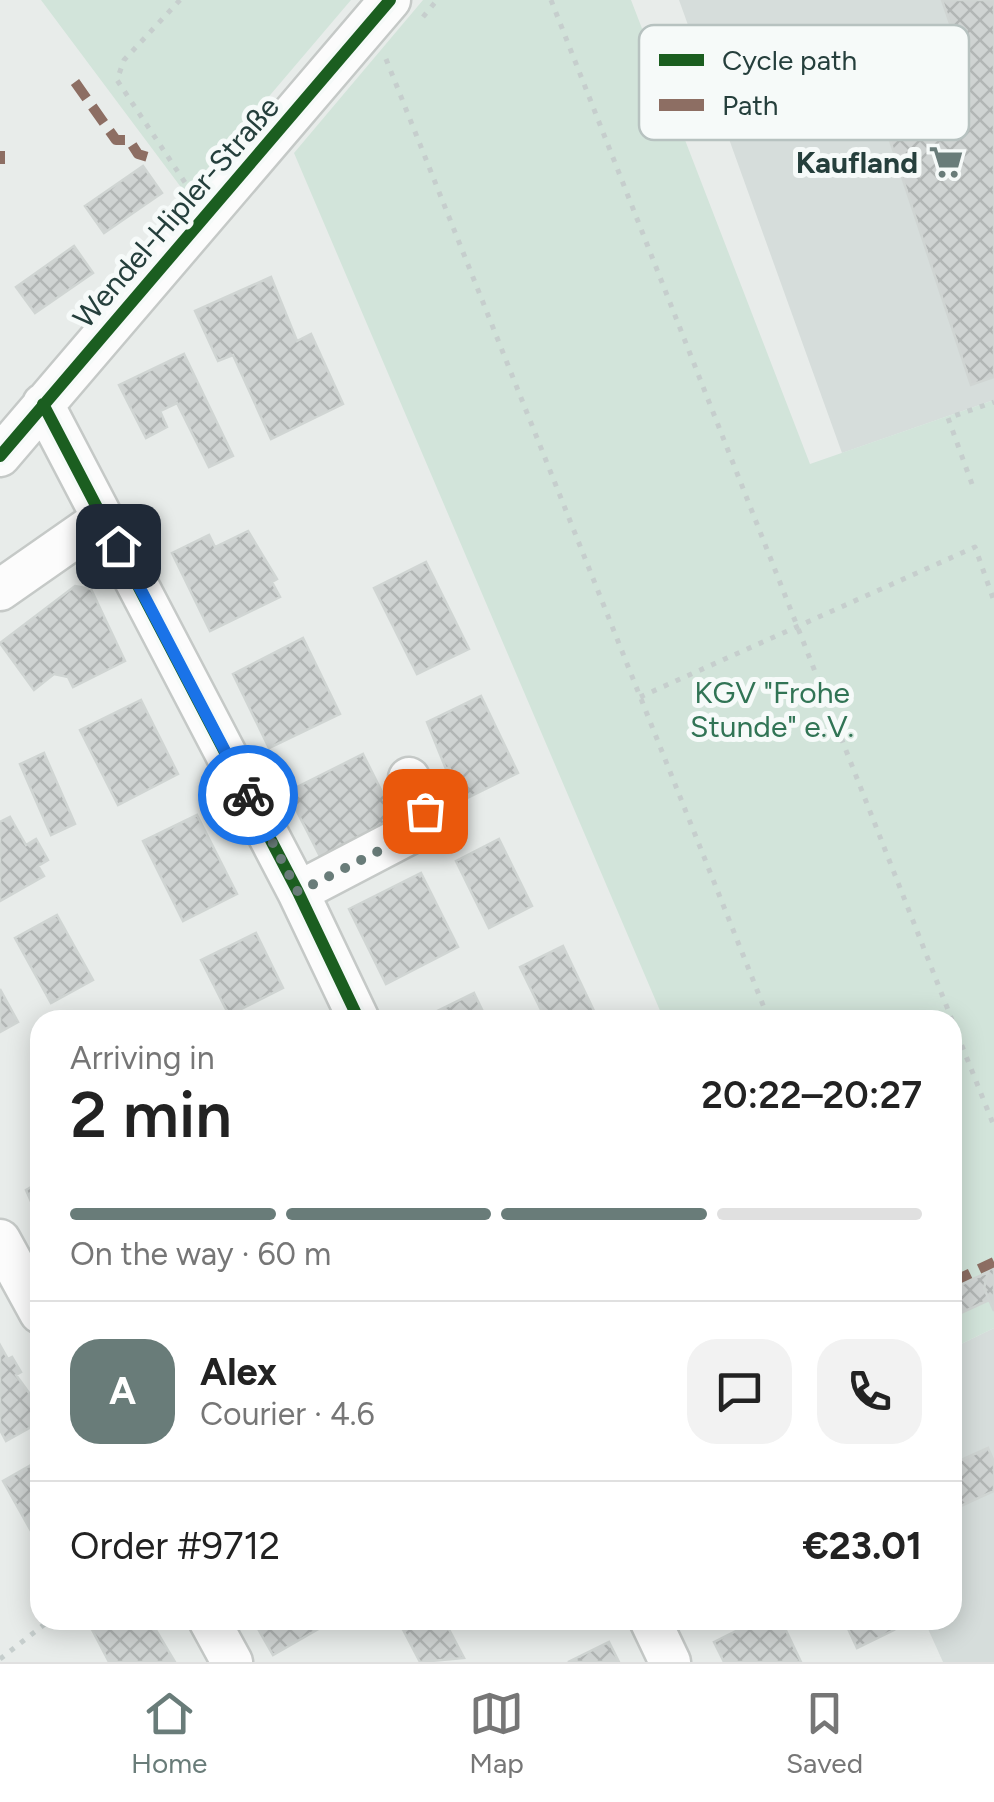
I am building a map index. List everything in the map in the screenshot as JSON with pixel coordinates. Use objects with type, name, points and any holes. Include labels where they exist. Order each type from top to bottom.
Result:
[{"type":"street","name":"Wendel-Hipler-Straße","points":[[0,456],[210,213],[400,15]]},
{"type":"street","points":[[43,404],[298,892],[354,1010]]},
{"type":"street","points":[[0,590],[103,518]]},
{"type":"street","points":[[298,892],[426,825],[425,811],[408,778]]},
{"type":"street","points":[[0,1240],[30,1294]]},
{"type":"street","points":[[214,1630],[232,1662]]},
{"type":"street","points":[[655,1630],[670,1662]]},
{"type":"path","points":[[180,0],[124,60],[117,80],[210,213]]},
{"type":"path","points":[[400,15],[437,0]]},
{"type":"path","points":[[550,0],[948,1010]]},
{"type":"path","points":[[398,45],[386,60],[765,1010]]},
{"type":"path","points":[[972,484],[948,418],[994,402]]},
{"type":"path","points":[[640,697],[975,547],[994,601]]},
{"type":"path","points":[[962,1045],[994,1126]]},
{"type":"path","points":[[0,1659],[37,1630]]},
{"type":"shaded area","points":[[679,0],[994,0],[994,400],[842,453],[729,140],[969,140],[969,25],[688,25]]},
{"type":"shaded area","points":[[994,1328],[994,1662],[943,1662],[929,1630],[962,1630],[962,1344]]},
{"type":"green space","points":[[41,0],[351,0],[186,194]]},
{"type":"green space","name":"KGV \"Frohe Stunde\" e.V.","points":[[423,0],[631,0],[641,25],[639,140],[685,140],[810,464],[994,400],[994,1328],[962,1344],[962,1010],[660,1010],[294,153]]},
{"type":"building","name":"Kaufland","points":[[942,0],[994,0],[994,377],[971,385],[890,140],[969,140],[969,25],[951,25]]},
{"type":"building","points":[[143,166],[162,193],[104,233],[85,206]]},
{"type":"building","points":[[74,246],[93,273],[35,313],[16,287]]},
{"type":"building","points":[[271,277],[297,341],[311,334],[343,404],[271,439],[233,355],[218,361],[195,311]]},
{"type":"building","points":[[184,354],[233,456],[209,467],[177,403],[160,411],[167,427],[146,438],[119,385]]},
{"type":"building","points":[[248,531],[277,579],[272,582],[280,597],[210,631],[172,553],[209,535],[215,547]]},
{"type":"building","points":[[426,562],[469,649],[417,674],[374,588]]},
{"type":"building","points":[[75,586],[91,589],[125,661],[73,687],[68,677],[54,674],[34,690],[0,643]]},
{"type":"building","points":[[303,638],[340,714],[269,748],[233,674]]},
{"type":"building","points":[[481,696],[518,773],[465,799],[449,767],[446,769],[427,722]]},
{"type":"building","points":[[141,700],[178,774],[118,805],[80,730]]},
{"type":"building","points":[[44,753],[75,824],[51,835],[20,764]]},
{"type":"building","points":[[363,754],[401,830],[326,868],[287,792]]},
{"type":"building","points":[[197,815],[237,894],[183,921],[143,841]]},
{"type":"building","points":[[10,817],[26,845],[36,839],[48,860],[38,866],[44,876],[0,901],[0,822]]},
{"type":"building","points":[[499,839],[532,906],[489,928],[456,861]]},
{"type":"building","points":[[421,873],[458,947],[386,984],[349,909]]},
{"type":"building","points":[[57,915],[93,980],[51,1003],[15,938]]},
{"type":"building","points":[[256,933],[283,988],[239,1010],[226,1010],[201,960]]},
{"type":"building","points":[[563,946],[594,1010],[541,1010],[520,967]]},
{"type":"building","points":[[0,989],[18,1022],[0,1032]]},
{"type":"building","points":[[474,993],[482,1010],[439,1010]]},
{"type":"building","points":[[994,1267],[994,1311],[984,1288],[989,1270]]},
{"type":"building","points":[[988,1272],[984,1288],[989,1300],[962,1312],[962,1284]]},
{"type":"building","points":[[0,1345],[8,1359],[12,1357],[21,1372],[16,1375],[30,1394],[30,1428],[6,1441],[0,1430]]},
{"type":"building","points":[[988,1448],[994,1462],[994,1491],[962,1505],[962,1460]]},
{"type":"building","points":[[30,1466],[30,1529],[3,1481]]},
{"type":"building","points":[[92,1630],[156,1630],[175,1662],[109,1662]]},
{"type":"building","points":[[259,1630],[317,1630],[273,1655]]},
{"type":"building","points":[[403,1630],[449,1630],[464,1658],[420,1662]]},
{"type":"building","points":[[738,1630],[786,1630],[801,1662],[724,1662],[714,1642]]},
{"type":"building","points":[[849,1630],[894,1630],[857,1648]]},
{"type":"building","points":[[609,1642],[619,1662],[568,1662]]},
{"type":"marked path","points":[[75,82],[116,140],[129,140],[138,154],[148,157]]},
{"type":"marked path","points":[[0,151],[0,164]]},
{"type":"marked path","points":[[962,1277],[994,1262]]},
{"type":"cycle path","points":[[0,456],[390,0]]},
{"type":"cycle path","points":[[43,404],[298,892],[354,1010]]},
{"type":"way so far","points":[[248,795],[298,892],[416,832],[428,821],[425,811]]},
{"type":"place","name":"Kaufland","points":[[946,162]]},
{"type":"route","points":[[118,546],[248,795]]}]
